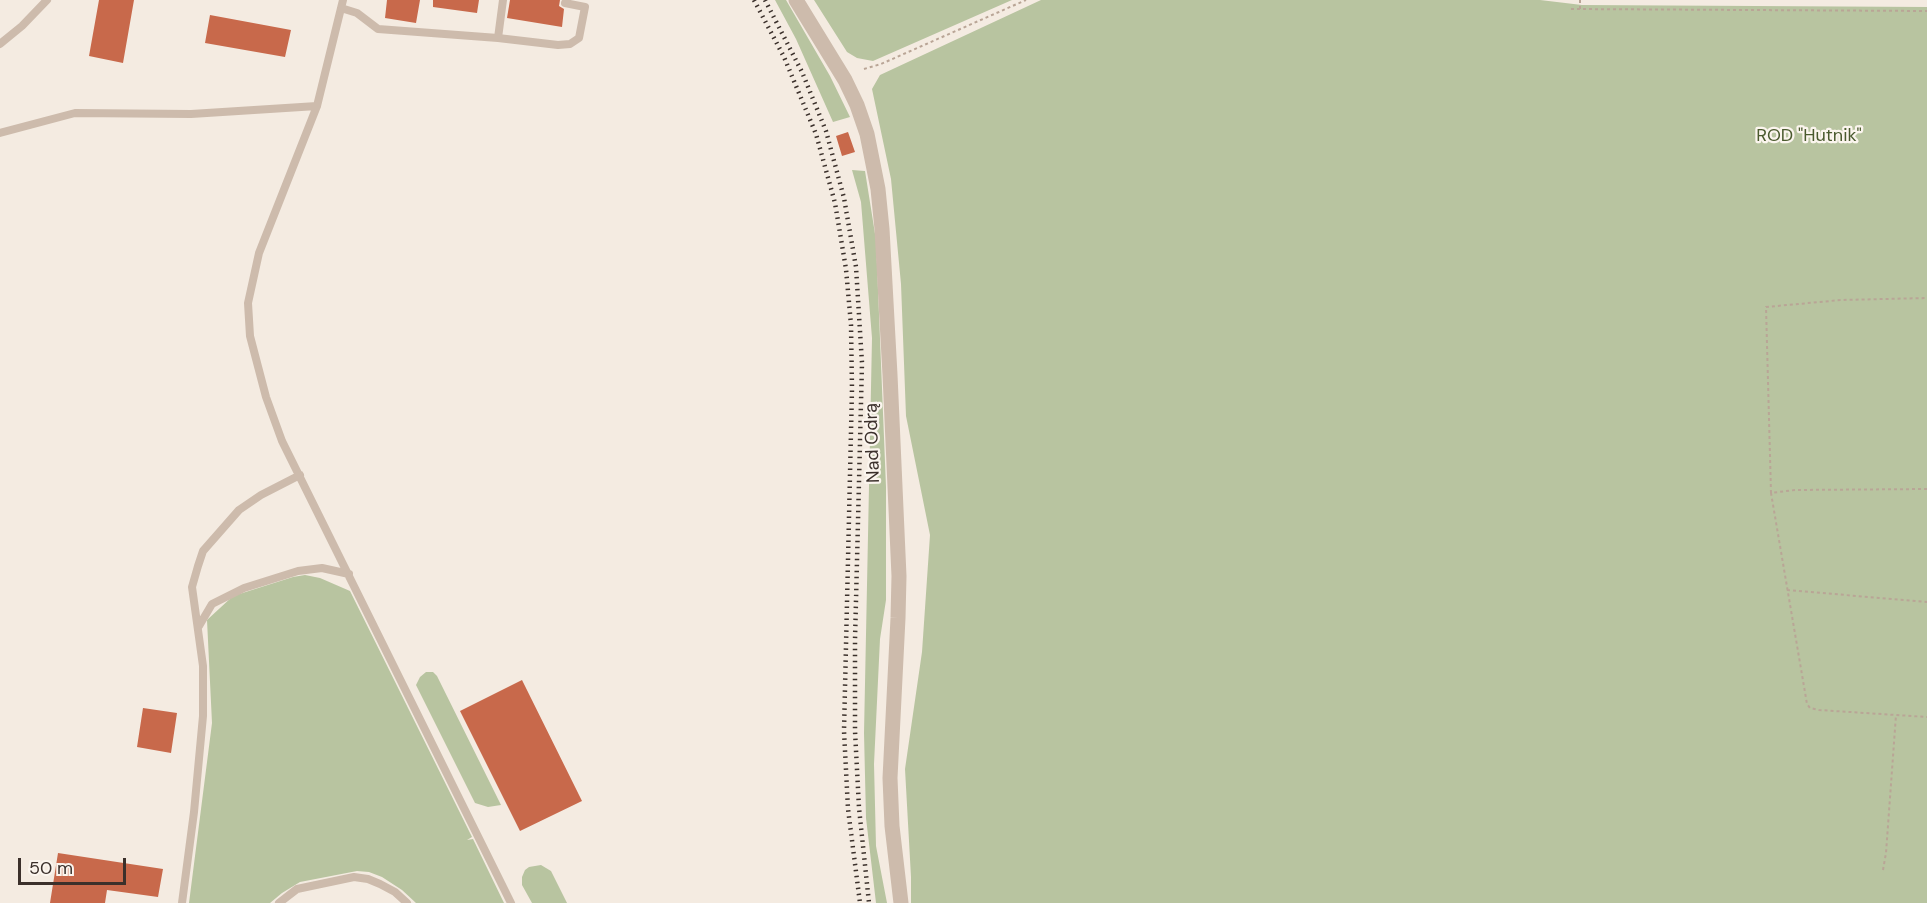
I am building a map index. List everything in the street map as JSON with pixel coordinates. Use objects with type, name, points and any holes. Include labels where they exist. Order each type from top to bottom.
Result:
[{"type":"street","name":"Nad Odrą","points":[[796,0],[845,80],[857,105],[867,134],[878,189],[890,375],[899,585],[890,778],[892,833],[901,903]]},
{"type":"lane","points":[[0,44],[22,26],[47,0]]},
{"type":"lane","points":[[498,38],[503,0]]},
{"type":"lane","points":[[511,903],[282,441],[266,397],[250,336],[248,303],[260,253],[317,106],[342,4],[378,29],[558,45],[570,44],[579,38],[585,7],[565,3]]},
{"type":"lane","points":[[0,133],[75,113],[191,114],[317,106]]},
{"type":"lane","points":[[182,903],[203,716],[203,666],[192,587],[204,551],[239,510],[261,495],[300,475]]},
{"type":"lane","points":[[198,626],[212,604],[244,588],[298,571],[322,568],[349,574]]},
{"type":"lane","points":[[279,903],[297,889],[354,877],[380,884],[395,892],[407,903]]},
{"type":"path","points":[[864,69],[1026,0]]},
{"type":"path","points":[[1580,0],[1580,9]]},
{"type":"path","points":[[1571,9],[1927,11]]},
{"type":"path","points":[[1927,297],[1841,300],[1766,307],[1771,493],[1807,704],[1810,708],[1927,717]]},
{"type":"path","points":[[1771,493],[1795,490],[1927,489]]},
{"type":"path","points":[[1787,591],[1927,602]]},
{"type":"path","points":[[1882,870],[1886,853],[1896,715]]},
{"type":"green space","points":[[775,0],[786,0],[830,76],[850,117],[833,122],[796,39]]},
{"type":"green space","points":[[814,0],[1012,0],[873,61],[857,58],[847,52]]},
{"type":"green space","name":"ROD \"Hutnik\"","points":[[1041,0],[1540,0],[1582,5],[1927,7],[1927,903],[911,903],[905,769],[922,652],[930,535],[906,416],[901,284],[891,179],[872,89],[880,75]]},
{"type":"green space","points":[[852,170],[865,171],[876,240],[886,487],[886,600],[880,639],[874,764],[876,846],[887,903],[876,903],[866,818],[864,733],[872,338],[861,202]]},
{"type":"green space","points":[[305,575],[320,578],[350,591],[472,837],[467,840],[473,839],[504,903],[416,903],[402,890],[382,877],[369,872],[357,871],[300,882],[270,903],[189,903],[212,723],[207,620],[233,596]]},
{"type":"green space","points":[[426,672],[433,672],[437,676],[501,805],[488,807],[475,803],[416,685]]},
{"type":"green space","points":[[541,865],[551,871],[567,903],[532,903],[522,885],[522,877],[529,867]]},
{"type":"building","points":[[99,0],[134,0],[123,63],[89,56]]},
{"type":"building","points":[[387,0],[420,0],[416,23],[385,18]]},
{"type":"building","points":[[433,0],[479,0],[477,13],[433,7]]},
{"type":"building","points":[[510,0],[560,0],[559,6],[564,9],[562,27],[507,18]]},
{"type":"building","points":[[210,15],[291,30],[285,57],[205,43]]},
{"type":"building","points":[[848,132],[855,152],[842,156],[836,136]]},
{"type":"building","points":[[522,680],[582,801],[520,831],[460,711]]},
{"type":"building","points":[[143,708],[177,713],[171,753],[137,747]]},
{"type":"building","points":[[58,853],[163,869],[158,897],[107,890],[105,903],[50,903]]},
{"type":"railway","points":[[754,0],[784,57],[816,134],[835,203],[846,269],[851,325],[852,389],[844,731],[848,809],[860,903]]},
{"type":"railway","points":[[765,0],[802,72],[826,131],[844,198],[856,267],[862,363],[855,731],[859,808],[869,903]]}]
